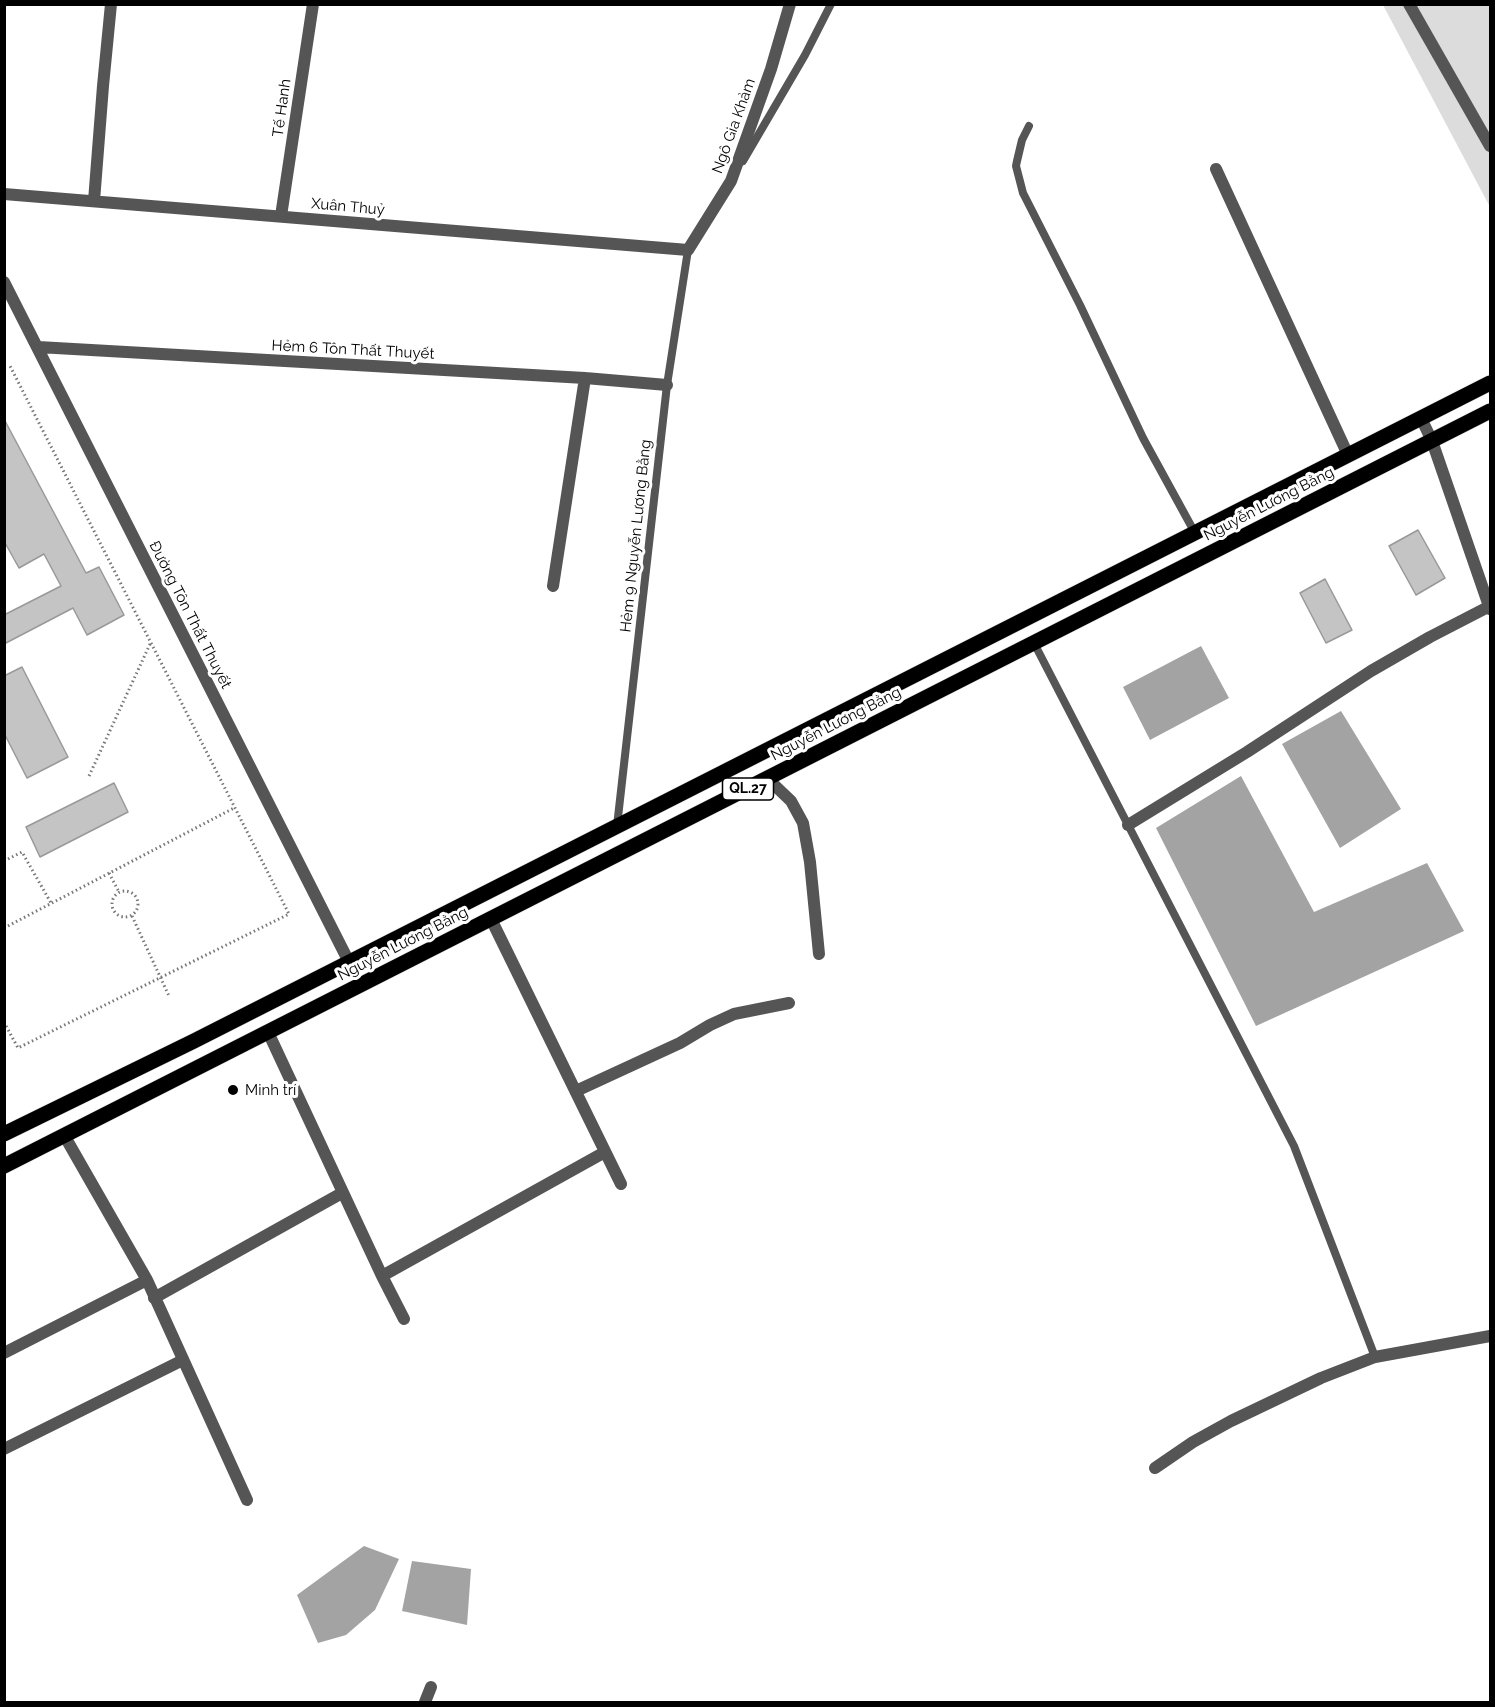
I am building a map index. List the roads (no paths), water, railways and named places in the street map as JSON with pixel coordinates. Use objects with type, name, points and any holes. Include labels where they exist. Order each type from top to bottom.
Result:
[{"type":"main road","name":"Nguyễn Lương Bằng","points":[[4,1134],[194,1041],[1491,383]]},
{"type":"main road","name":"Nguyễn Lương Bằng","points":[[4,1166],[1491,411]]},
{"type":"main road","points":[[194,1041],[205,1064]]},
{"type":"street","points":[[94,201],[111,4]]},
{"type":"street","name":"Tế Hanh","points":[[281,216],[313,4]]},
{"type":"street","name":"Ngô Gia Khảm","points":[[688,250],[731,181],[771,69],[790,4]]},
{"type":"street","points":[[1409,4],[1491,146]]},
{"type":"street","points":[[1216,169],[1348,455]]},
{"type":"street","name":"Xuân Thuỷ","points":[[4,194],[688,250]]},
{"type":"street","name":"Đường Tôn Thất Thuyết","points":[[4,282],[349,962]]},
{"type":"street","name":"Hẻm 6 Tôn Thất Thuyết","points":[[38,347],[585,378],[667,385]]},
{"type":"street","points":[[554,586],[585,378]]},
{"type":"street","points":[[1128,825],[1247,752],[1371,671],[1430,637],[1490,607],[1432,441],[1421,418]]},
{"type":"street","points":[[768,778],[791,801],[803,823],[810,862],[819,954]]},
{"type":"street","points":[[491,919],[621,1184]]},
{"type":"street","points":[[576,1091],[680,1043],[734,1014],[789,1003]]},
{"type":"street","points":[[268,1032],[342,1193],[404,1319]]},
{"type":"street","points":[[64,1136],[147,1280],[247,1500]]},
{"type":"street","points":[[382,1276],[605,1152]]},
{"type":"street","points":[[154,1298],[342,1193]]},
{"type":"street","points":[[4,1353],[147,1280]]},
{"type":"street","points":[[1155,1468],[1193,1442],[1272,1400],[1321,1378],[1375,1357],[1491,1336]]},
{"type":"street","points":[[4,1449],[183,1360]]},
{"type":"street","points":[[425,1702],[431,1687]]},
{"type":"lane","points":[[731,181],[805,55],[831,4]]},
{"type":"lane","points":[[1029,126],[1022,140],[1016,166],[1023,193],[1080,305],[1143,438],[1195,533]]},
{"type":"lane","name":"Hẻm 9 Nguyễn Lương Bằng","points":[[617,826],[667,385],[688,250]]},
{"type":"lane","points":[[1034,644],[1294,1146],[1375,1357]]},
{"type":"place","name":"Minh trí","points":[[233,1090]]}]
